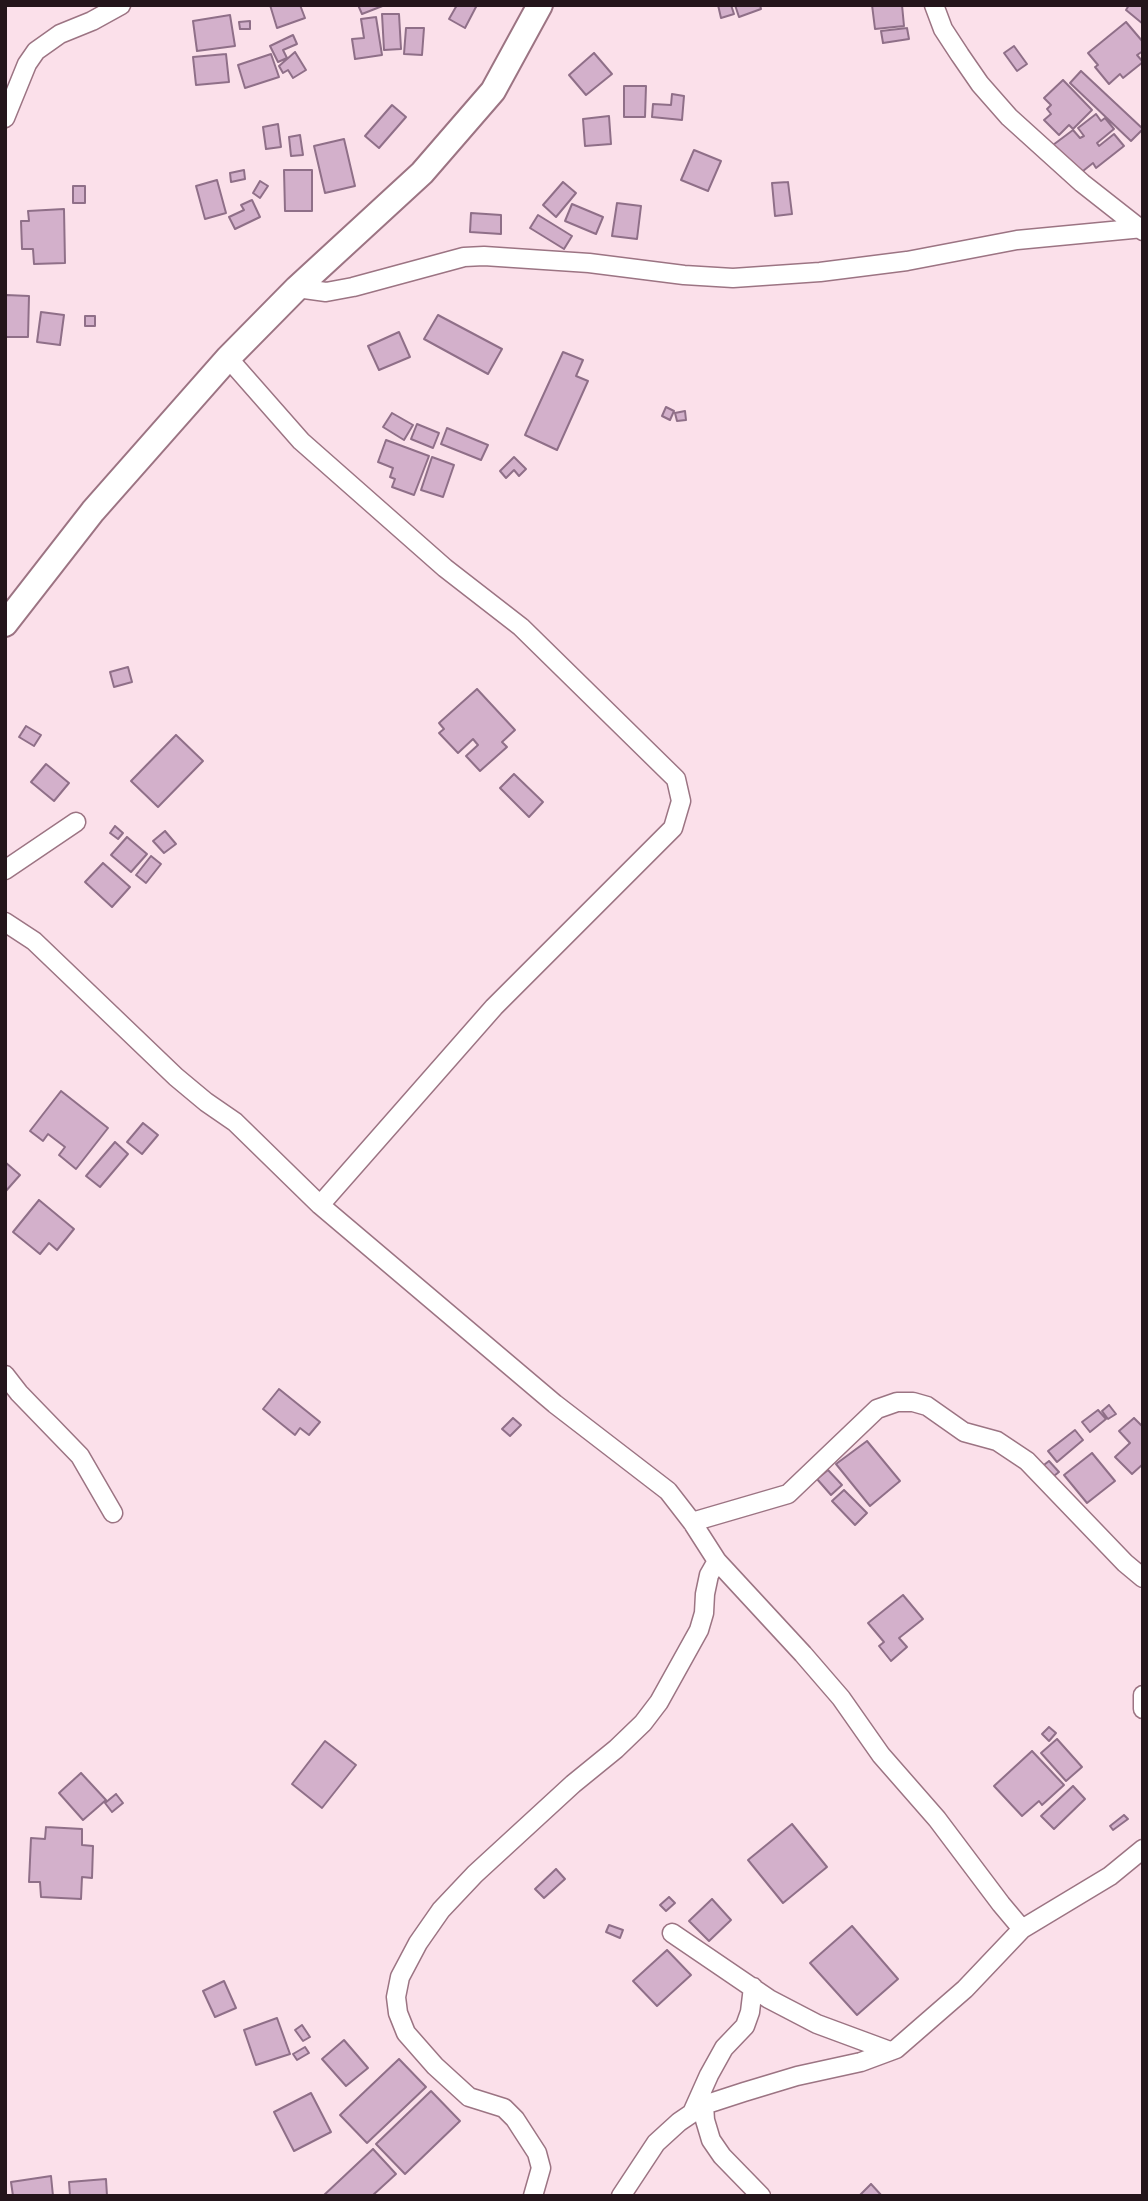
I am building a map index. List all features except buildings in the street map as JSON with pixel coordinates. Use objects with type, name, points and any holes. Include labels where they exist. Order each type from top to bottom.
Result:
[{"type":"main road","points":[[5,624],[93,510],[228,358],[297,288],[422,173],[493,91],[535,9]]},
{"type":"street","points":[[5,118],[27,64],[36,51],[60,34],[121,5]]},
{"type":"street","points":[[934,5],[943,29],[960,55],[980,84],[1009,117],[1082,183],[1141,229]]},
{"type":"street","points":[[297,288],[326,292],[464,257],[484,256],[589,263],[733,278],[820,272],[907,261],[1017,240],[1141,229]]},
{"type":"street","points":[[228,358],[301,441],[445,568],[521,627],[676,779],[681,801],[673,828],[494,1007],[320,1205]]},
{"type":"street","points":[[5,870],[76,821]]},
{"type":"street","points":[[5,922],[34,941],[176,1077],[235,1122],[320,1205],[555,1404],[668,1491],[692,1522],[716,1561],[841,1698],[881,1755],[937,1819],[1022,1929]]},
{"type":"street","points":[[5,1375],[80,1456],[113,1513]]},
{"type":"street","points":[[692,1522],[788,1494],[877,1409],[897,1402],[913,1402],[927,1406],[964,1432],[997,1441],[1027,1461],[1125,1563],[1143,1578]]},
{"type":"street","points":[[533,2196],[541,2168],[537,2153],[505,2108],[470,2097],[435,2066],[406,2033],[396,1997],[400,1977],[418,1942],[441,1910],[475,1874],[572,1784],[616,1749],[643,1723],[659,1702],[699,1630],[709,1576],[716,1561]]},
{"type":"street","points":[[1143,1695],[1143,1709]]},
{"type":"street","points":[[621,2196],[656,2143],[698,2109],[797,2076],[861,2062],[890,2051],[965,1989],[1022,1929],[1110,1876],[1143,1849]]},
{"type":"street","points":[[672,1933],[769,1999],[817,2024],[890,2051]]},
{"type":"street","points":[[698,2109],[709,2075],[724,2048],[745,2026],[750,2012],[752,1987]]},
{"type":"street","points":[[698,2109],[705,2120],[711,2140],[722,2156],[761,2196]]}]
